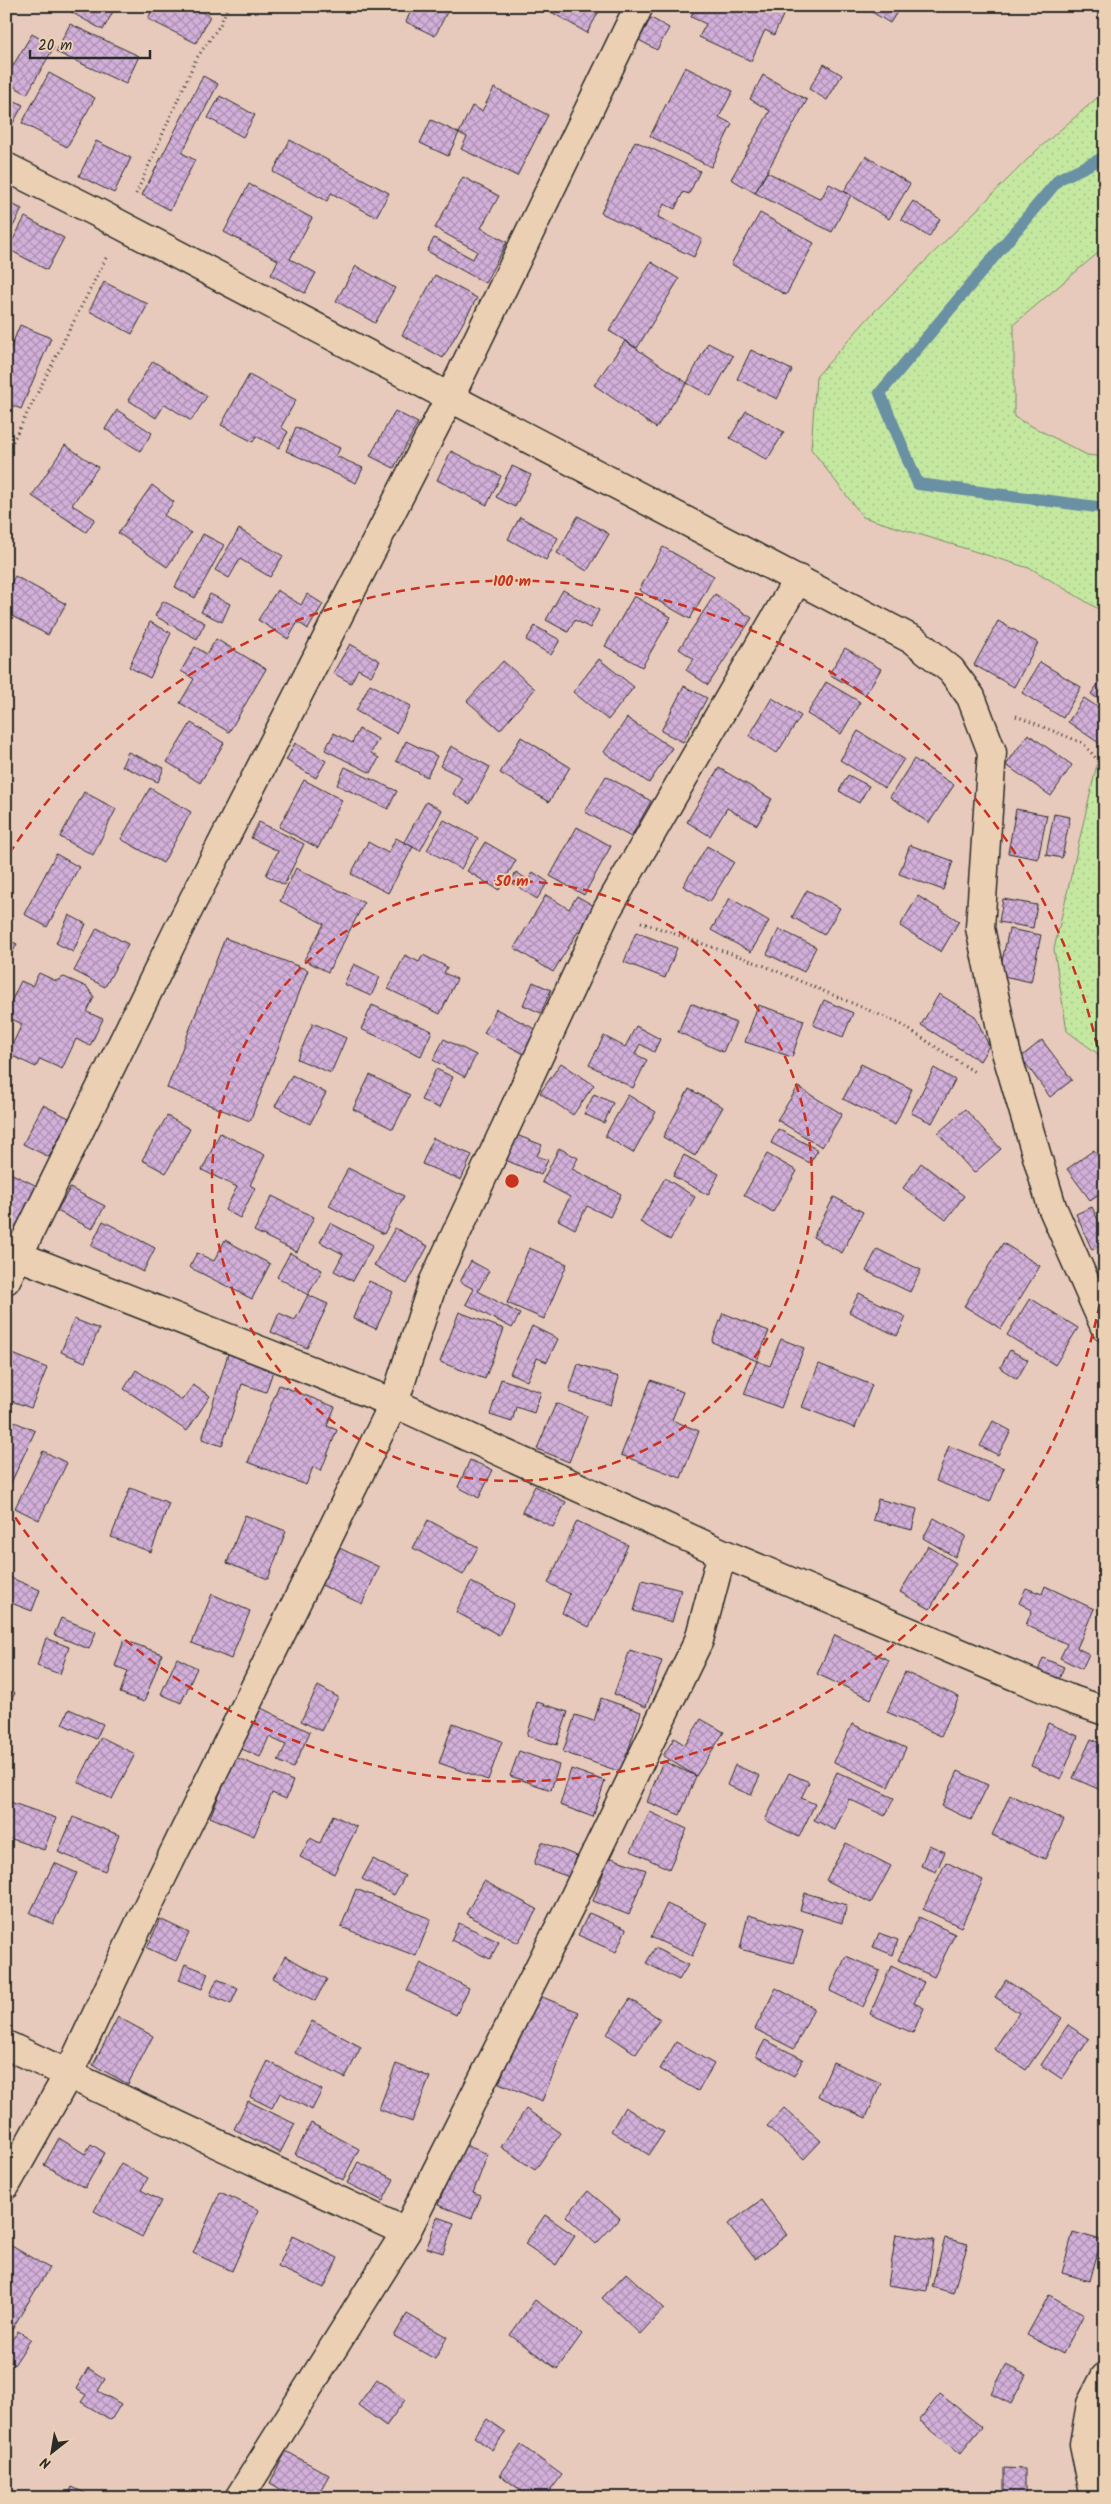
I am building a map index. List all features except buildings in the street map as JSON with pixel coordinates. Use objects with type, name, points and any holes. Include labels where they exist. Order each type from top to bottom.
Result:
[{"type":"street","points":[[639,6],[450,397],[11,1262],[394,1403],[722,1553],[1058,1694],[1105,1711]]},
{"type":"street","points":[[6,167],[123,226],[915,641],[951,670],[971,697],[992,752],[980,928],[1006,1052],[1052,1207],[1105,1327]]},
{"type":"street","points":[[6,2185],[69,2073],[146,1909],[394,1403],[432,1283],[607,910],[798,579]]},
{"type":"street","points":[[239,2498],[406,2232],[574,1897],[699,1640],[722,1553]]},
{"type":"street","points":[[6,2045],[406,2232]]},
{"type":"street","points":[[1096,2498],[1084,2444],[1091,2404],[1105,2377]]},
{"type":"path","points":[[6,455],[123,226],[196,59],[220,25],[228,6]]},
{"type":"path","points":[[971,697],[1083,743],[1105,769]]},
{"type":"path","points":[[607,910],[760,964],[899,1023],[1020,1102]]},
{"type":"green space","points":[[1105,91],[1105,247],[1014,324],[1014,417],[1087,455],[1105,457],[1105,613],[1032,569],[863,517],[811,449],[816,377],[871,315],[1036,151]]},
{"type":"green space","points":[[1098,760],[1105,769],[1105,1059],[1067,1031],[1054,949]]},
{"type":"waterway","points":[[1105,157],[1059,179],[880,393],[918,484],[1105,508]]}]
